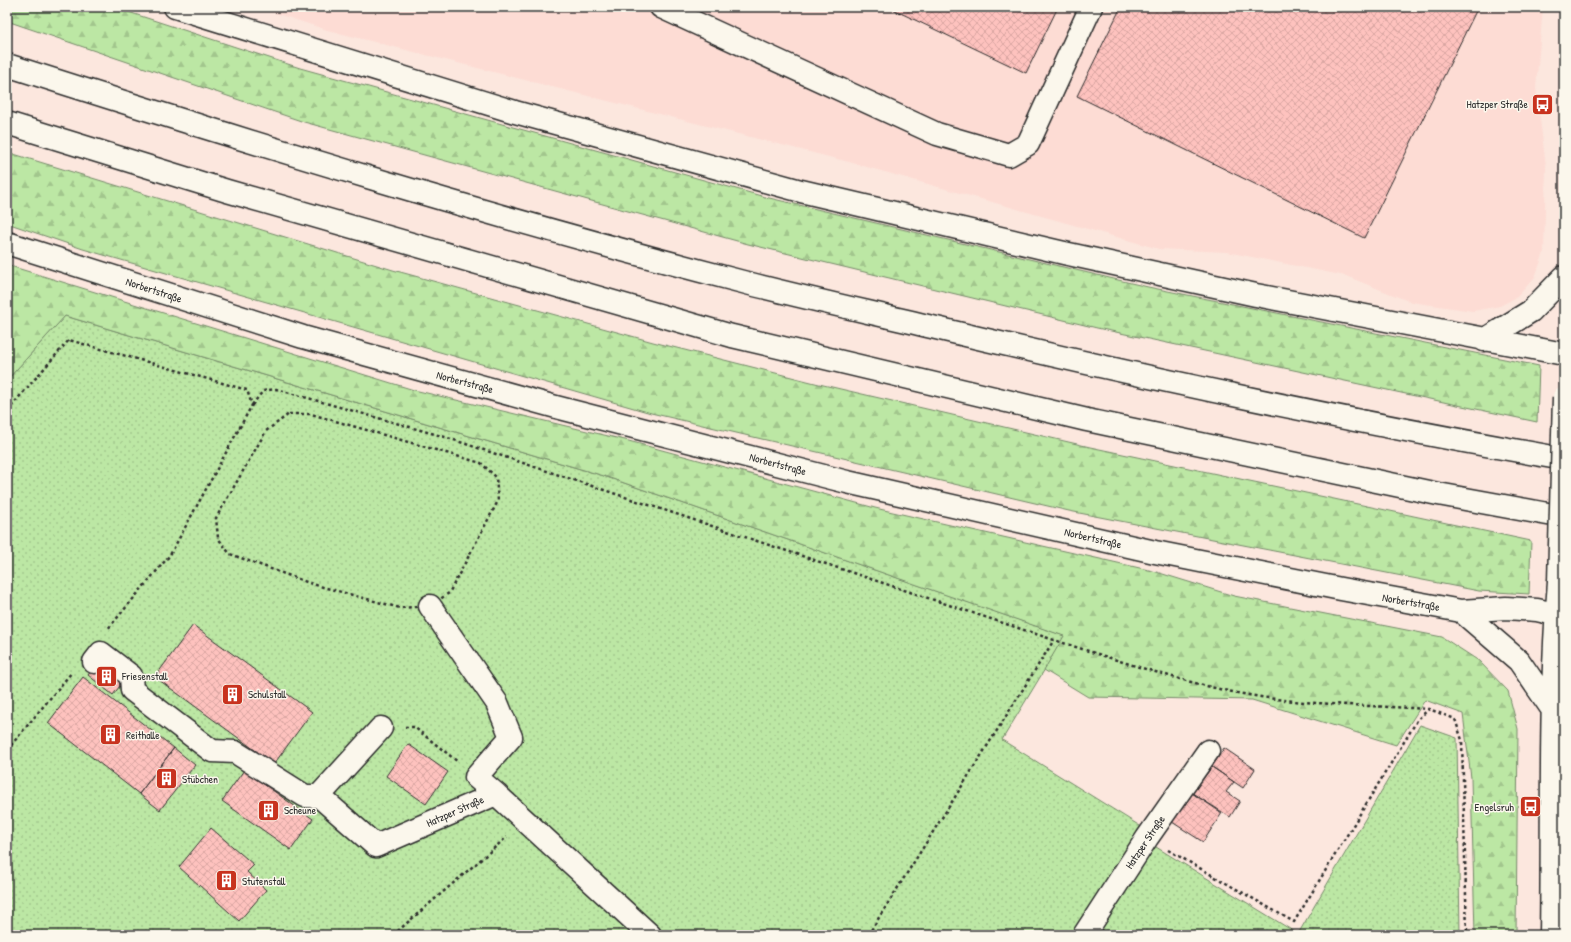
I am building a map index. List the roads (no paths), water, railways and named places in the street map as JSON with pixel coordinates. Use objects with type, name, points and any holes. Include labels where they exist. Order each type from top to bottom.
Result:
[{"type":"main road","points":[[175,7],[515,112],[801,191],[1094,259],[1264,296],[1484,340],[1564,354]]},
{"type":"main road","points":[[661,7],[937,134],[1009,155],[1028,144],[1091,7]]},
{"type":"main road","points":[[7,65],[241,140],[544,228],[745,282],[1096,366],[1452,440],[1564,460]]},
{"type":"main road","points":[[7,123],[227,191],[732,336],[1095,421],[1438,494],[1564,517]]},
{"type":"main road","name":"Norbertstraße","points":[[7,243],[303,337],[556,407],[847,482],[1155,552],[1461,611],[1506,608],[1560,615]]},
{"type":"main road","points":[[1484,340],[1531,312],[1564,277]]},
{"type":"main road","points":[[1550,935],[1553,811],[1552,709],[1560,615],[1559,582],[1564,394]]},
{"type":"main road","points":[[430,606],[498,702],[511,737],[476,777],[496,794]]},
{"type":"main road","points":[[1461,611],[1519,662],[1552,709]]},
{"type":"main road","points":[[85,664],[101,653],[131,676],[132,690],[212,751],[235,752],[305,796],[319,796],[381,728]]},
{"type":"main road","name":"Hatzper Straße","points":[[1084,935],[1147,838],[1208,751]]},
{"type":"main road","name":"Hatzper Straße","points":[[319,796],[376,846],[496,794],[650,935]]},
{"type":"place","name":"Hatzper Straße","points":[[1543,104]]},
{"type":"place","name":"Friesenstall","points":[[106,676]]},
{"type":"place","name":"Schulstall","points":[[233,694]]},
{"type":"place","name":"Reithalle","points":[[111,735]]},
{"type":"place","name":"Stübchen","points":[[167,779]]},
{"type":"place","name":"Engelsruh","points":[[1530,807]]},
{"type":"place","name":"Scheune","points":[[268,810]]},
{"type":"place","name":"Stutenstall","points":[[226,881]]}]
